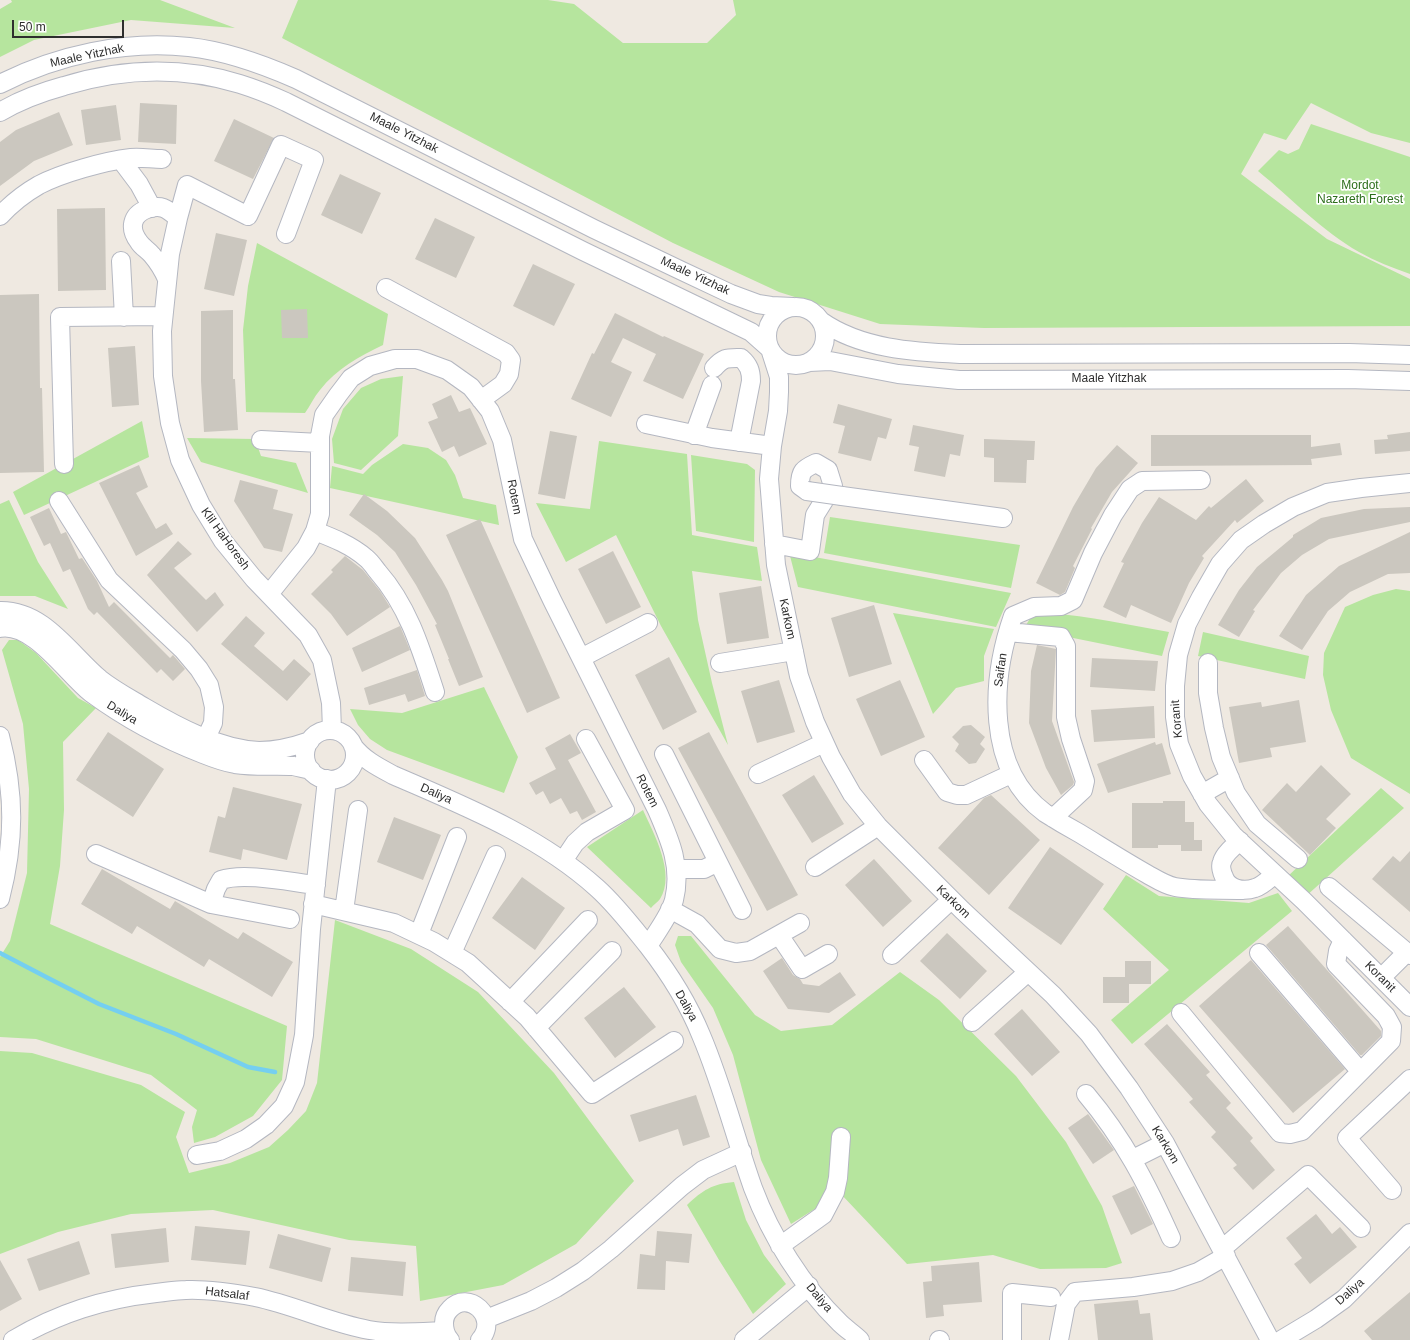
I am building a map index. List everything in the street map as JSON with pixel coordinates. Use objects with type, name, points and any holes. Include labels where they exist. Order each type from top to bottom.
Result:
[{"type":"street","name":"Maale Yitzhak","points":[[0,84],[40,66],[73,57],[127,47],[189,47],[248,60],[296,79],[594,229],[731,294],[758,304],[792,307]]},
{"type":"street","name":"Maale Yitzhak","points":[[0,112],[48,90],[79,81],[130,72],[186,72],[241,84],[286,102],[583,251],[751,332],[770,350]]},
{"type":"street","name":"Klil HaHoresh","points":[[286,234],[314,160],[281,145],[248,216],[187,185],[170,254],[162,331],[164,376],[170,423],[180,460],[201,505],[223,541],[254,579],[308,635],[322,660],[331,703],[332,730]]},
{"type":"street","points":[[0,216],[7,208],[39,185],[73,172],[132,158],[162,159]]},
{"type":"street","points":[[121,160],[139,184],[152,208]]},
{"type":"street","points":[[167,279],[151,253],[139,243],[133,232],[134,220],[139,212],[152,208],[165,208],[178,218]]},
{"type":"street","points":[[121,261],[124,317]]},
{"type":"street","points":[[386,288],[506,353],[511,360],[509,374],[503,384],[481,400]]},
{"type":"street","points":[[792,307],[803,308],[814,314],[821,321],[825,341],[817,356],[806,363],[789,365],[777,359],[770,350],[766,332],[768,324],[774,316],[783,310],[792,307]]},
{"type":"street","points":[[64,464],[60,317],[163,316]]},
{"type":"street","name":"Maale Yitzhak","points":[[821,321],[831,329],[844,335],[868,342],[902,349],[934,353],[1349,353],[1410,355]]},
{"type":"street","name":"Karkom","points":[[770,350],[779,377],[780,392],[769,479],[776,565],[794,651],[804,689],[815,722],[831,757],[852,794],[878,826],[951,900],[1053,995],[1089,1034],[1129,1088],[1165,1143],[1270,1340]]},
{"type":"street","points":[[694,435],[713,376],[721,360],[741,358],[751,371],[751,381],[739,442]]},
{"type":"street","name":"Rotem","points":[[269,594],[306,548],[315,531],[320,514],[320,436],[324,415],[351,378],[370,366],[395,359],[417,359],[447,370],[471,387],[490,411],[502,440],[523,539],[658,810],[671,842],[676,869],[674,901],[648,946]]},
{"type":"street","name":"Maale Yitzhak","points":[[806,363],[830,361],[898,374],[959,380],[1348,379],[1410,381]]},
{"type":"street","name":"Karkom","points":[[778,411],[790,378],[806,363]]},
{"type":"street","points":[[646,424],[694,435],[772,446]]},
{"type":"street","points":[[261,440],[320,443]]},
{"type":"street","points":[[774,544],[810,551],[815,515],[833,486],[828,470],[816,464],[804,469],[800,477],[800,486],[807,491],[842,496],[1003,518]]},
{"type":"street","name":"Saifan","points":[[1201,480],[1142,481],[1130,489],[1112,515],[1092,553],[1073,600],[1061,606],[1034,607],[1013,616],[1003,651],[998,686],[998,718],[1002,748],[1011,774],[1027,795],[1053,818],[1164,883],[1175,887],[1194,887],[1203,884],[1211,877],[1228,853],[1240,841]]},
{"type":"street","name":"Koranit","points":[[1410,483],[1375,486],[1327,493],[1293,507],[1264,524],[1242,540],[1220,564],[1187,624],[1178,655],[1175,686],[1175,717],[1179,744],[1192,776],[1208,804],[1240,841],[1410,1007]]},
{"type":"street","points":[[59,501],[109,580],[183,650],[199,669],[209,686],[214,707],[213,723],[206,738]]},
{"type":"street","points":[[315,531],[347,544],[367,558],[389,585],[407,616],[421,648],[435,692]]},
{"type":"street","name":"Daliya","points":[[0,611],[20,613],[36,620],[50,631],[100,679],[118,692],[168,722],[206,738],[237,748],[259,751],[294,747],[310,741]]},
{"type":"street","points":[[581,658],[648,623]]},
{"type":"street","name":"Daliya","points":[[0,628],[7,627],[28,634],[40,643],[90,691],[109,706],[161,736],[186,748],[234,764],[258,767],[294,766],[311,770]]},
{"type":"street","points":[[1008,632],[1061,637],[1066,646],[1066,717],[1071,740],[1085,781],[1083,790],[1053,818]]},
{"type":"street","points":[[720,663],[794,651]]},
{"type":"street","points":[[1208,663],[1208,693],[1214,728],[1221,757],[1236,792],[1257,824],[1298,859]]},
{"type":"street","points":[[332,730],[342,733],[349,739],[354,746],[355,755],[354,763],[350,770],[343,776],[335,779],[326,779],[318,776],[311,770],[306,763],[305,754],[306,748],[316,734],[332,730]]},
{"type":"street","points":[[0,899],[6,872],[12,821],[12,804],[7,763],[1,739]]},
{"type":"street","points":[[563,861],[575,843],[587,832],[625,810],[586,740]]},
{"type":"street","points":[[758,774],[824,743]]},
{"type":"street","name":"Daliya","points":[[354,746],[359,754],[367,761],[393,775],[490,817],[545,848],[598,888],[619,910],[648,946],[672,980],[701,1033],[756,1195],[765,1217],[780,1246],[809,1286],[840,1323],[860,1340]]},
{"type":"street","points":[[664,754],[742,910]]},
{"type":"street","points":[[924,760],[947,792],[957,795],[966,795],[1011,774]]},
{"type":"street","name":"Daliya","points":[[350,770],[360,768],[369,769],[393,775]]},
{"type":"street","points":[[1202,794],[1230,778]]},
{"type":"street","points":[[197,1155],[220,1151],[246,1140],[266,1125],[284,1106],[295,1082],[304,1035],[314,904],[326,779]]},
{"type":"street","points":[[344,911],[358,810]]},
{"type":"street","points":[[816,867],[878,826]]},
{"type":"street","points":[[419,934],[457,837]]},
{"type":"street","points":[[96,854],[211,904],[290,919]]},
{"type":"street","points":[[452,953],[496,856]]},
{"type":"street","points":[[676,869],[704,869],[718,862]]},
{"type":"street","points":[[1222,862],[1222,872],[1225,881],[1232,888],[1243,890]]},
{"type":"street","name":"Saifan","points":[[1184,887],[1243,890],[1255,888],[1275,874]]},
{"type":"street","points":[[211,904],[220,880],[230,877],[245,877],[316,885]]},
{"type":"street","points":[[1329,887],[1408,954],[1381,978]]},
{"type":"street","points":[[892,955],[951,900]]},
{"type":"street","points":[[314,904],[394,923],[434,942],[468,963],[527,1017],[592,1094],[674,1041]]},
{"type":"street","points":[[670,909],[697,924],[720,949],[736,953],[750,951],[800,923]]},
{"type":"street","points":[[510,1002],[588,920]]},
{"type":"street","points":[[779,935],[802,970],[828,954]]},
{"type":"street","points":[[1181,1012],[1280,1133],[1290,1134],[1302,1130],[1391,1041],[1392,1027],[1386,1016],[1336,964],[1338,951],[1343,940]]},
{"type":"street","points":[[536,1028],[612,951]]},
{"type":"street","points":[[1259,953],[1360,1071]]},
{"type":"street","points":[[972,1022],[1028,972]]},
{"type":"street","points":[[1392,1190],[1347,1138],[1410,1079]]},
{"type":"street","points":[[1086,1094],[1103,1114],[1133,1159],[1146,1183],[1171,1238]]},
{"type":"street","points":[[780,1246],[823,1215],[835,1192],[838,1178],[841,1138]]},
{"type":"street","points":[[1133,1159],[1165,1143]]},
{"type":"street","points":[[486,1319],[531,1301],[556,1288],[583,1271],[611,1249],[682,1186],[703,1170],[742,1152]]},
{"type":"street","points":[[1059,1340],[1066,1304],[1076,1292],[1133,1287],[1172,1281],[1198,1272],[1224,1253],[1308,1175],[1361,1228]]},
{"type":"street","name":"Daliya","points":[[1281,1340],[1316,1319],[1344,1298],[1409,1236]]},
{"type":"street","points":[[744,1340],[809,1286]]},
{"type":"street","name":"Hatsalaf","points":[[13,1340],[38,1325],[75,1310],[110,1300],[185,1290],[222,1292],[256,1298],[343,1324],[369,1330],[447,1335]]},
{"type":"street","points":[[1012,1340],[1012,1293],[1051,1297]]},
{"type":"street","points":[[447,1335],[444,1320],[446,1313],[452,1307],[466,1302],[478,1307],[483,1312],[486,1319],[487,1326],[484,1335],[480,1340]]},
{"type":"green space","points":[[11,0],[160,0],[235,28],[131,20],[34,40],[0,57],[0,9],[12,2]]},
{"type":"green space","points":[[298,0],[548,0],[574,4],[623,43],[707,43],[736,15],[733,0],[1410,0],[1410,143],[1371,133],[1311,103],[1286,140],[1264,133],[1241,174],[1327,239],[1410,279],[1410,326],[984,328],[880,324],[779,292],[673,243],[282,38]]},
{"type":"green space","name":"Mordot Nazareth Forest","points":[[1311,124],[1410,157],[1410,274],[1371,258],[1345,244],[1319,224],[1258,171],[1279,150],[1288,154],[1299,149]]},
{"type":"green space","points":[[257,243],[388,314],[383,345],[341,369],[326,382],[305,413],[246,412],[243,330],[248,286]]},
{"type":"green space","points":[[403,376],[398,436],[361,470],[334,463],[332,439],[343,409],[361,388],[381,379]]},
{"type":"green space","points":[[142,421],[149,457],[24,515],[13,492]]},
{"type":"green space","points":[[187,438],[255,439],[261,456],[296,463],[308,493],[201,462]]},
{"type":"green space","points":[[599,441],[687,454],[692,535],[757,547],[762,581],[692,571],[698,620],[728,745],[661,626],[616,535],[566,562],[536,503],[590,509]]},
{"type":"green space","points":[[403,444],[428,448],[446,460],[455,475],[463,498],[496,505],[499,525],[330,488],[332,466],[363,474],[372,465]]},
{"type":"green space","points":[[691,455],[747,464],[755,470],[754,542],[696,531]]},
{"type":"green space","points":[[9,500],[38,562],[68,609],[35,596],[0,596],[0,504]]},
{"type":"green space","points":[[830,517],[1020,545],[1011,588],[824,553]]},
{"type":"green space","points":[[789,552],[1011,593],[996,627],[798,587]]},
{"type":"green space","points":[[1396,589],[1410,591],[1410,794],[1351,758],[1331,710],[1323,675],[1324,653],[1345,607],[1373,595]]},
{"type":"green space","points":[[893,613],[994,629],[984,656],[984,681],[956,688],[933,714]]},
{"type":"green space","points":[[1049,613],[1094,618],[1169,632],[1162,656],[1024,628],[1033,614]]},
{"type":"green space","points":[[1203,632],[1309,656],[1305,679],[1198,656]]},
{"type":"green space","points":[[9,640],[18,640],[36,653],[78,698],[96,708],[63,742],[64,810],[60,866],[50,924],[287,1026],[282,1080],[253,1116],[215,1137],[194,1143],[192,1127],[197,1110],[151,1075],[36,1039],[0,1037],[0,957],[10,941],[27,873],[29,789],[23,724],[2,650]]},
{"type":"green space","points":[[484,687],[518,757],[504,793],[387,750],[370,739],[358,725],[350,709],[402,713]]},
{"type":"green space","points":[[1381,788],[1404,808],[1305,897],[1286,878]]},
{"type":"green space","points":[[643,810],[662,854],[666,878],[660,899],[651,908],[587,847]]},
{"type":"green space","points":[[1126,875],[1159,896],[1249,903],[1278,893],[1292,911],[1132,1044],[1111,1020],[1169,970],[1103,909]]},
{"type":"green space","points":[[335,920],[411,949],[478,992],[554,1073],[634,1181],[576,1244],[503,1285],[420,1301],[416,1246],[349,1240],[213,1210],[131,1214],[58,1232],[0,1254],[0,1051],[32,1053],[141,1085],[185,1112],[176,1137],[189,1173],[230,1163],[269,1147],[306,1111],[317,1083]]},
{"type":"green space","points":[[678,936],[691,936],[755,1015],[781,1031],[832,1025],[900,972],[939,1000],[1016,1076],[1066,1142],[1102,1206],[1122,1263],[1106,1268],[1040,1269],[993,1255],[907,1264],[840,1193],[791,1224],[761,1160],[733,1055],[713,1008],[681,962],[675,945]]},
{"type":"green space","points":[[734,1182],[746,1220],[764,1255],[786,1284],[753,1314],[687,1205],[698,1195],[714,1186]]},
{"type":"building","points":[[140,103],[177,105],[176,144],[138,142]]},
{"type":"building","points":[[116,105],[121,140],[86,145],[81,110]]},
{"type":"building","points":[[59,112],[73,145],[34,161],[0,186],[0,142],[16,130]]},
{"type":"building","points":[[234,119],[274,138],[253,179],[214,161]]},
{"type":"building","points":[[340,174],[381,193],[362,234],[321,215]]},
{"type":"building","points":[[105,208],[106,290],[58,291],[57,209]]},
{"type":"building","points":[[435,218],[475,237],[456,278],[415,259]]},
{"type":"building","points":[[216,233],[247,240],[234,296],[204,289]]},
{"type":"building","points":[[533,264],[575,284],[554,326],[513,306]]},
{"type":"building","points":[[39,294],[40,388],[42,388],[44,472],[0,473],[0,295]]},
{"type":"building","points":[[307,309],[308,338],[282,338],[281,310]]},
{"type":"building","points":[[233,310],[233,379],[235,379],[238,430],[204,432],[201,381],[201,311]]},
{"type":"building","points":[[615,313],[663,337],[664,336],[704,354],[683,399],[643,381],[656,354],[623,338],[611,362],[632,372],[611,417],[571,399],[592,353],[594,354]]},
{"type":"building","points":[[135,346],[139,405],[112,407],[108,348]]},
{"type":"building","points":[[451,395],[459,412],[470,408],[487,444],[459,457],[454,446],[442,452],[428,422],[438,418],[432,404]]},
{"type":"building","points":[[838,404],[892,419],[886,439],[878,437],[871,461],[838,453],[845,426],[833,423]]},
{"type":"building","points":[[913,425],[964,435],[960,456],[950,454],[945,477],[914,471],[919,447],[909,445]]},
{"type":"building","points":[[550,431],[577,436],[565,499],[538,494]]},
{"type":"building","points":[[1410,432],[1410,451],[1375,454],[1374,440],[1388,439],[1387,435]]},
{"type":"building","points":[[1151,435],[1311,435],[1311,447],[1340,443],[1342,455],[1311,459],[1312,465],[1151,466]]},
{"type":"building","points":[[984,439],[1035,441],[1034,460],[1027,460],[1026,483],[994,482],[994,458],[984,457]]},
{"type":"building","points":[[1117,445],[1138,463],[1112,492],[1091,528],[1092,529],[1073,566],[1075,568],[1065,592],[1060,595],[1036,583],[1073,507],[1096,468]]},
{"type":"building","points":[[139,465],[148,487],[136,493],[156,529],[166,523],[173,534],[136,556],[99,483]]},
{"type":"building","points":[[1246,479],[1264,501],[1237,523],[1235,520],[1202,556],[1204,558],[1189,583],[1171,623],[1131,605],[1126,618],[1103,607],[1124,563],[1121,562],[1142,523],[1159,497],[1196,520],[1209,506],[1211,508]]},
{"type":"building","points":[[240,480],[278,490],[273,509],[293,514],[282,552],[264,548],[234,501]]},
{"type":"building","points":[[364,494],[387,511],[415,538],[448,591],[483,677],[459,686],[435,625],[437,624],[416,585],[395,552],[377,535],[349,515]]},
{"type":"building","points":[[1410,507],[1410,522],[1329,539],[1302,555],[1281,573],[1253,610],[1255,611],[1239,637],[1218,625],[1239,590],[1257,567],[1293,537],[1293,535],[1321,518],[1364,509]]},
{"type":"building","points":[[49,508],[61,534],[66,532],[79,559],[82,558],[97,581],[109,607],[114,602],[170,658],[173,655],[185,669],[173,681],[161,669],[157,673],[97,612],[94,615],[88,609],[70,569],[63,572],[50,543],[44,546],[30,517]]},
{"type":"building","points":[[480,519],[560,698],[527,713],[446,535]]},
{"type":"building","points":[[1410,532],[1410,573],[1388,574],[1350,592],[1328,611],[1302,650],[1279,636],[1306,595],[1339,566]]},
{"type":"building","points":[[178,541],[192,554],[174,568],[206,600],[215,592],[224,605],[197,632],[147,575]]},
{"type":"building","points":[[613,551],[641,607],[606,624],[578,569]]},
{"type":"building","points":[[345,556],[363,570],[380,591],[390,607],[347,636],[331,614],[311,594],[333,572],[331,570]]},
{"type":"building","points":[[761,586],[769,638],[727,644],[719,593]]},
{"type":"building","points":[[874,605],[892,664],[849,677],[831,618]]},
{"type":"building","points":[[246,616],[265,633],[254,646],[283,671],[294,659],[311,674],[287,701],[221,644]]},
{"type":"building","points":[[400,626],[410,650],[362,672],[352,648]]},
{"type":"building","points":[[1037,645],[1056,649],[1052,721],[1074,782],[1073,785],[1061,795],[1046,768],[1029,723],[1031,671]]},
{"type":"building","points":[[669,657],[697,712],[663,730],[635,675]]},
{"type":"building","points":[[1092,658],[1158,661],[1155,691],[1090,687]]},
{"type":"building","points":[[417,670],[425,696],[408,702],[405,694],[369,705],[364,688]]},
{"type":"building","points":[[779,680],[795,732],[757,743],[741,691]]},
{"type":"building","points":[[900,680],[925,737],[881,756],[856,699]]},
{"type":"building","points":[[1299,700],[1306,742],[1270,748],[1272,757],[1239,763],[1229,707],[1261,702],[1262,707]]},
{"type":"building","points":[[1154,706],[1155,738],[1094,742],[1091,710]]},
{"type":"building","points":[[971,725],[985,737],[980,744],[985,749],[976,763],[969,764],[955,751],[959,744],[952,737],[963,726]]},
{"type":"building","points":[[108,732],[164,769],[133,817],[76,780]]},
{"type":"building","points":[[709,732],[798,895],[767,911],[678,748]]},
{"type":"building","points":[[570,734],[581,753],[568,760],[596,812],[582,820],[577,811],[570,814],[561,798],[550,804],[543,791],[536,795],[529,783],[556,769],[545,748]]},
{"type":"building","points":[[1155,742],[1156,745],[1162,743],[1171,774],[1108,793],[1097,764]]},
{"type":"building","points":[[1321,765],[1351,794],[1326,819],[1336,828],[1310,855],[1262,810],[1287,783],[1296,792]]},
{"type":"building","points":[[814,775],[844,824],[812,843],[782,795]]},
{"type":"building","points":[[233,787],[302,804],[287,860],[243,849],[241,860],[209,852],[218,816],[225,818]]},
{"type":"building","points":[[991,795],[1040,840],[989,895],[938,848],[984,798]]},
{"type":"building","points":[[1163,801],[1185,801],[1185,822],[1194,822],[1194,840],[1202,840],[1202,851],[1181,851],[1181,845],[1158,845],[1158,848],[1132,848],[1132,803],[1163,803]]},
{"type":"building","points":[[394,817],[441,835],[423,880],[377,862]]},
{"type":"building","points":[[1050,847],[1104,884],[1061,945],[1008,908]]},
{"type":"building","points":[[1410,851],[1410,912],[1372,879],[1393,856],[1400,862]]},
{"type":"building","points":[[874,859],[912,901],[883,927],[845,885]]},
{"type":"building","points":[[102,869],[170,909],[175,901],[238,939],[243,932],[293,962],[272,997],[209,959],[204,967],[137,926],[132,934],[81,904]]},
{"type":"building","points":[[522,877],[565,908],[535,950],[492,918]]},
{"type":"building","points":[[1288,926],[1381,1031],[1381,1036],[1362,1055],[1360,1055],[1266,945]]},
{"type":"building","points":[[947,933],[987,971],[960,999],[920,961]]},
{"type":"building","points":[[782,958],[793,975],[800,979],[803,984],[819,986],[840,972],[856,995],[829,1013],[788,1009],[763,971]]},
{"type":"building","points":[[1251,960],[1345,1069],[1293,1113],[1199,1006]]},
{"type":"building","points":[[1125,961],[1151,961],[1151,984],[1129,984],[1129,1003],[1103,1003],[1103,977],[1125,977]]},
{"type":"building","points":[[624,987],[656,1027],[615,1058],[584,1018]]},
{"type":"building","points":[[1022,1009],[1060,1052],[1032,1076],[994,1034]]},
{"type":"building","points":[[1167,1024],[1210,1072],[1206,1075],[1231,1103],[1226,1108],[1253,1138],[1250,1141],[1275,1170],[1253,1190],[1233,1168],[1237,1165],[1211,1137],[1216,1132],[1189,1102],[1193,1099],[1144,1044]]},
{"type":"building","points":[[696,1095],[710,1137],[683,1146],[678,1129],[639,1142],[630,1115]]},
{"type":"building","points":[[1088,1114],[1114,1150],[1093,1164],[1068,1128]]},
{"type":"building","points":[[1134,1186],[1153,1224],[1131,1235],[1112,1196]]},
{"type":"building","points":[[1316,1214],[1332,1234],[1340,1227],[1357,1247],[1310,1284],[1294,1264],[1302,1258],[1286,1238]]},
{"type":"building","points":[[195,1226],[250,1231],[246,1265],[191,1260]]},
{"type":"building","points":[[166,1228],[169,1262],[115,1268],[111,1234]]},
{"type":"building","points":[[657,1231],[692,1234],[689,1263],[666,1261],[665,1290],[637,1289],[640,1254],[655,1256]]},
{"type":"building","points":[[278,1234],[331,1248],[322,1282],[269,1268]]},
{"type":"building","points":[[79,1241],[90,1274],[39,1291],[27,1259]]},
{"type":"building","points":[[351,1257],[406,1262],[403,1296],[348,1291]]},
{"type":"building","points":[[0,1260],[22,1299],[0,1311]]},
{"type":"building","points":[[979,1262],[982,1302],[943,1305],[944,1316],[926,1318],[923,1282],[932,1281],[931,1266]]},
{"type":"building","points":[[1410,1292],[1410,1340],[1372,1340],[1364,1331]]},
{"type":"building","points":[[1138,1300],[1140,1314],[1150,1313],[1153,1340],[1098,1340],[1094,1304]]},
{"type":"waterway","points":[[0,953],[99,1004],[176,1034],[248,1067],[275,1072]]}]
